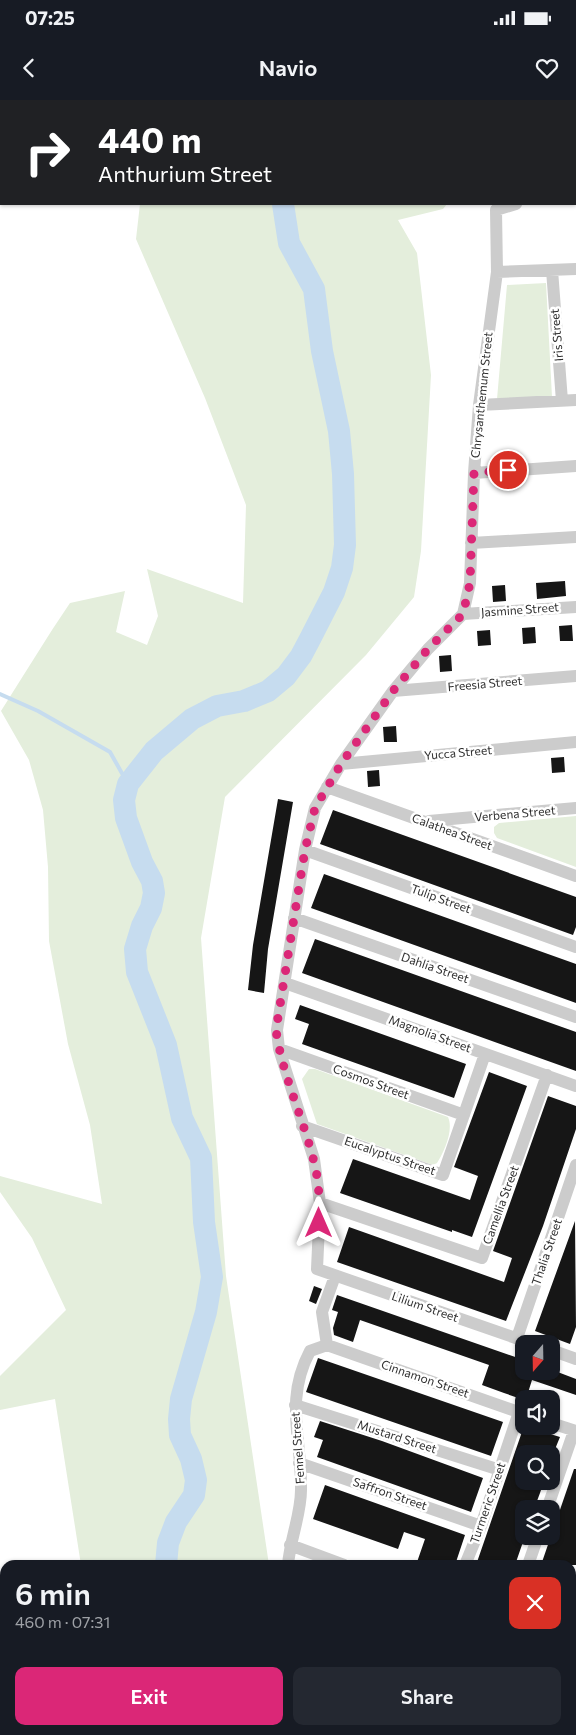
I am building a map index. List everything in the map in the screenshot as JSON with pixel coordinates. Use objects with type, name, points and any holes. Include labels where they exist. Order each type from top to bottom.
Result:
[{"type":"street","name":"Chrysanthemum Street","points":[[463,614],[470,583],[478,405],[496,272],[496,210],[513,205]]},
{"type":"street","points":[[496,272],[576,269]]},
{"type":"street","name":"Iris Street","points":[[552,270],[562,401]]},
{"type":"street","points":[[478,405],[576,400]]},
{"type":"street","points":[[474,473],[576,466]]},
{"type":"street","points":[[471,543],[576,536]]},
{"type":"street","name":"Jasmine Street","points":[[463,614],[576,607]]},
{"type":"street","points":[[320,1203],[314,1159],[279,1049],[276,1030],[305,850],[315,808],[341,764],[393,691],[428,649],[463,614]]},
{"type":"street","name":"Freesia Street","points":[[393,691],[576,676]]},
{"type":"street","name":"Yucca Street","points":[[341,764],[576,742]]},
{"type":"street","name":"Calathea Street","points":[[327,787],[576,876]]},
{"type":"street","name":"Verbena Street","points":[[424,822],[576,808]]},
{"type":"street","name":"Tulip Street","points":[[305,850],[576,947]]},
{"type":"street","name":"Dahlia Street","points":[[294,918],[576,1018]]},
{"type":"street","name":"Magnolia Street","points":[[285,982],[576,1086]]},
{"type":"street","name":"Cosmos Street","points":[[279,1049],[464,1115]]},
{"type":"street","name":"Eucalyptus Street","points":[[302,1126],[443,1174],[486,1054]]},
{"type":"street","name":"Camellia Street","points":[[320,1203],[482,1258],[547,1075]]},
{"type":"street","name":"Thalia Street","points":[[519,1335],[576,1165]]},
{"type":"street","name":"Lilium Street","points":[[320,1203],[317,1269],[515,1337]]},
{"type":"street","points":[[327,1345],[322,1312],[335,1276]]},
{"type":"street","name":"Fennel Street","points":[[289,1560],[299,1510],[301,1489],[295,1405],[301,1369],[310,1351],[327,1345]]},
{"type":"street","name":"Cinnamon Street","points":[[327,1345],[515,1411]]},
{"type":"street","points":[[560,1353],[576,1359]]},
{"type":"street","name":"Mustard Street","points":[[295,1405],[500,1470]]},
{"type":"street","points":[[550,1500],[575,1431],[560,1426]]},
{"type":"street","name":"Turmeric Street","points":[[467,1560],[515,1431]]},
{"type":"street","name":"Saffron Street","points":[[299,1463],[481,1526]]},
{"type":"street","points":[[530,1560],[535,1545]]},
{"type":"street","points":[[290,1546],[330,1560]]},
{"type":"green space","points":[[140,205],[446,205],[443,209],[398,220],[417,253],[431,375],[421,551],[414,597],[366,655],[225,797],[201,938],[226,1276],[268,1560],[80,1560],[55,1399],[0,1410],[0,1376],[66,1310],[32,1238],[0,1192],[0,1176],[102,1204],[90,1125],[68,1044],[49,941],[48,867],[43,810],[29,760],[1,711],[70,603],[125,591],[116,632],[147,645],[158,616],[147,569],[243,603],[246,505],[205,398],[136,239]]},
{"type":"green space","points":[[546,283],[552,397],[497,399],[507,285]]},
{"type":"green space","points":[[576,816],[576,867],[497,838],[494,833],[494,827],[499,823]]},
{"type":"green space","points":[[309,1069],[315,1069],[448,1117],[450,1122],[449,1134],[437,1163],[433,1165],[317,1124],[302,1079]]},
{"type":"building","points":[[565,581],[566,596],[537,599],[536,583]]},
{"type":"building","points":[[505,585],[506,601],[493,602],[492,586]]},
{"type":"building","points":[[572,625],[573,641],[560,641],[559,626]]},
{"type":"building","points":[[535,627],[536,643],[523,644],[522,628]]},
{"type":"building","points":[[490,630],[491,645],[478,646],[477,631]]},
{"type":"building","points":[[451,655],[452,671],[440,672],[439,656]]},
{"type":"building","points":[[396,726],[397,742],[384,742],[383,727]]},
{"type":"building","points":[[564,757],[565,772],[552,773],[551,758]]},
{"type":"building","points":[[379,770],[380,786],[368,787],[367,771]]},
{"type":"building","points":[[278,799],[293,802],[268,949],[264,993],[248,990],[253,945]]},
{"type":"building","points":[[333,810],[576,897],[576,927],[573,935],[320,844]]},
{"type":"building","points":[[324,874],[576,964],[576,1003],[311,908]]},
{"type":"building","points":[[315,939],[576,1032],[576,1071],[302,973]]},
{"type":"building","points":[[300,1005],[466,1064],[454,1098],[302,1044],[309,1024],[295,1019]]},
{"type":"building","points":[[489,1072],[527,1086],[472,1237],[452,1230],[452,1232],[340,1193],[353,1159],[470,1200],[478,1176],[454,1167]]},
{"type":"building","points":[[548,1096],[576,1106],[576,1129],[543,1226],[506,1321],[337,1262],[349,1227],[504,1282],[512,1258],[493,1251]]},
{"type":"building","points":[[575,1221],[576,1327],[570,1344],[560,1340],[560,1335],[546,1335],[535,1331]]},
{"type":"building","points":[[314,1286],[322,1289],[316,1304],[309,1301]]},
{"type":"building","points":[[337,1295],[515,1357],[515,1380],[532,1380],[529,1390],[515,1390],[515,1397],[482,1385],[489,1365],[360,1320],[353,1342],[334,1335],[333,1328],[338,1312],[332,1310]]},
{"type":"building","points":[[318,1358],[503,1422],[491,1456],[306,1392]]},
{"type":"building","points":[[560,1373],[576,1379],[576,1395],[532,1380],[560,1380]]},
{"type":"building","points":[[320,1421],[382,1441],[483,1478],[471,1512],[317,1457],[323,1440],[314,1437]]},
{"type":"building","points":[[521,1435],[553,1435],[560,1437],[557,1445],[517,1445]]},
{"type":"building","points":[[515,1452],[515,1490],[541,1490],[537,1500],[515,1500],[515,1545],[522,1545],[517,1560],[478,1560]]},
{"type":"building","points":[[574,1469],[576,1469],[576,1560],[543,1560],[548,1545],[560,1545],[560,1510]]},
{"type":"building","points":[[325,1485],[465,1535],[457,1560],[418,1560],[425,1539],[404,1532],[398,1549],[313,1519]]},
{"type":"waterway","points":[[166,1560],[168,1543],[176,1522],[194,1495],[196,1480],[191,1459],[180,1435],[179,1419],[181,1399],[206,1312],[212,1277],[204,1222],[201,1158],[182,1118],[166,1045],[137,972],[135,949],[142,926],[151,908],[154,893],[152,881],[142,862],[126,818],[124,800],[128,784],[154,751],[192,719],[217,706],[244,701],[268,691],[286,676],[301,656],[310,639],[334,592],[342,568],[345,545],[343,474],[339,431],[322,351],[314,289],[289,243],[283,205]]},
{"type":"waterway","points":[[0,694],[38,711],[110,752],[128,784]]},
{"type":"route","points":[[319,1223],[320,1203],[314,1159],[279,1049],[276,1030],[305,850],[315,808],[341,764],[393,691],[428,649],[463,614],[470,583],[474,473],[508,470]]}]
